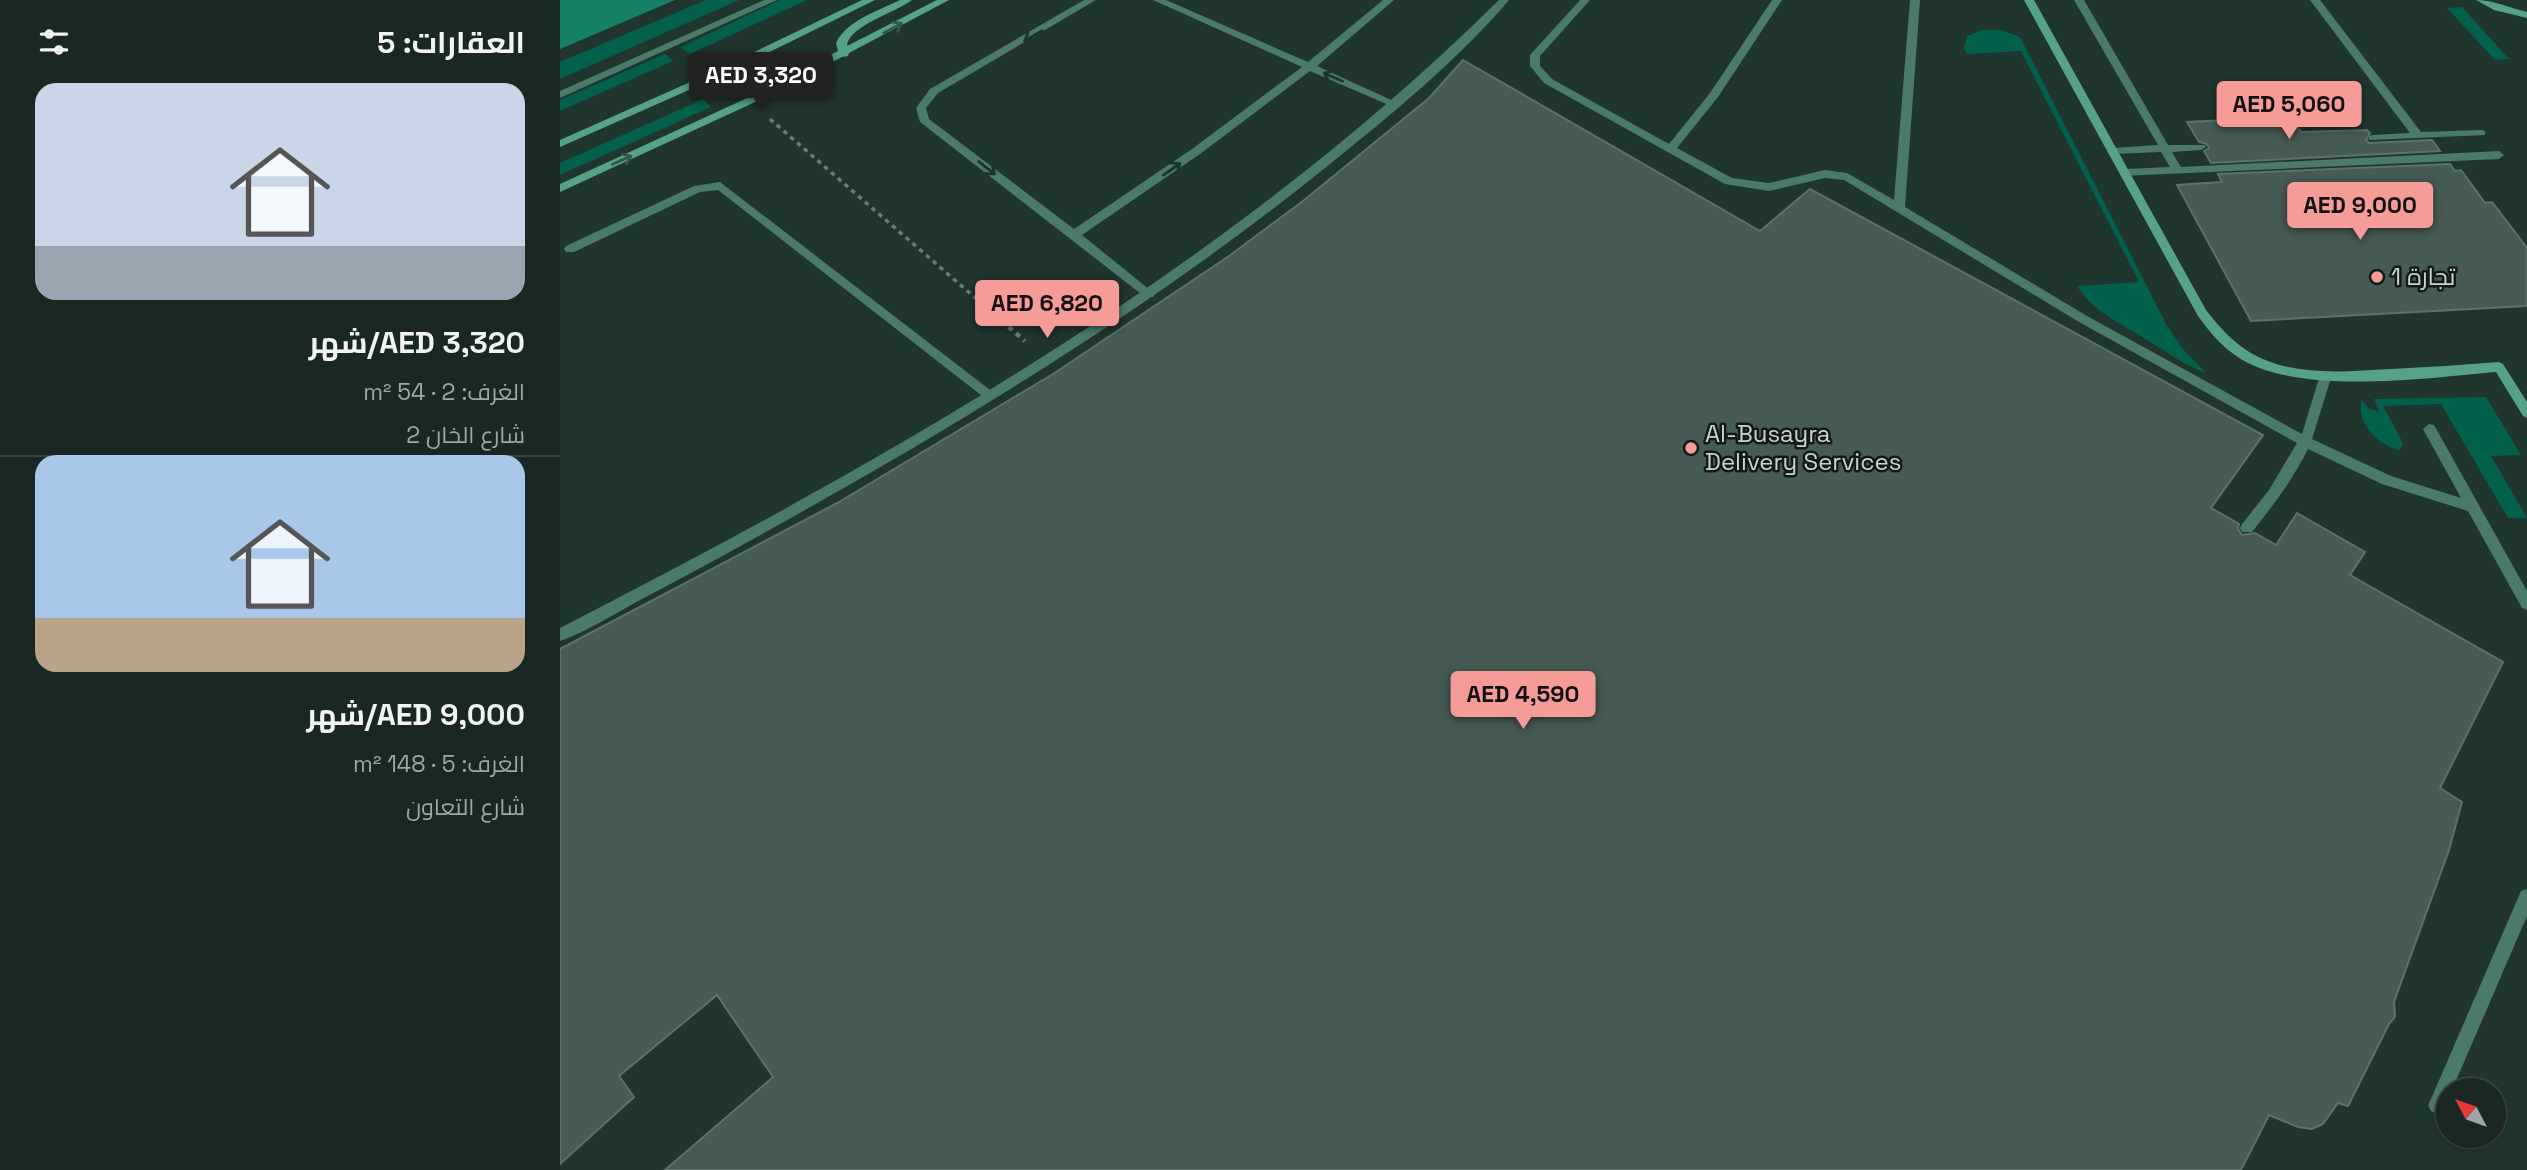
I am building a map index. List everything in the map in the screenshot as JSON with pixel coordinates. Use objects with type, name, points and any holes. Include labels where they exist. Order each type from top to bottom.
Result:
[{"type":"main road","points":[[560,144],[719,74],[870,0]]},
{"type":"main road","points":[[844,54],[841,43],[850,31],[907,0]]},
{"type":"main road","points":[[560,188],[749,101],[944,0]]},
{"type":"main road","points":[[2029,0],[2206,319],[2234,349],[2268,367],[2297,375],[2325,378],[2499,368],[2527,412]]},
{"type":"main road","points":[[2483,2],[2511,13],[2527,15]]},
{"type":"street","points":[[560,95],[772,0]]},
{"type":"street","points":[[1091,0],[934,91],[920,108],[924,120],[1149,294]]},
{"type":"street","points":[[1158,0],[1395,104]]},
{"type":"street","points":[[1074,235],[1203,148],[1310,67],[1388,0]]},
{"type":"street","points":[[560,635],[807,504],[990,396],[1149,294],[1275,202],[1395,104],[1504,0]]},
{"type":"street","points":[[1585,0],[1538,50],[1534,61],[1537,72],[1548,81],[1718,176],[1755,187],[1783,186],[1825,174],[1847,177],[2083,319],[2306,442],[2386,480],[2473,507]]},
{"type":"street","points":[[1670,150],[1714,95],[1777,0]]},
{"type":"street","points":[[1899,207],[1915,0]]},
{"type":"street","points":[[2079,0],[2177,170]]},
{"type":"street","points":[[2315,0],[2418,136]]},
{"type":"street","points":[[2373,138],[2481,133]]},
{"type":"street","points":[[2113,151],[2201,147]]},
{"type":"street","points":[[2125,173],[2499,155]]},
{"type":"street","points":[[570,249],[698,189],[720,186],[990,396]]},
{"type":"street","points":[[2246,528],[2271,500],[2306,442],[2315,421],[2325,378]]},
{"type":"street","points":[[2429,429],[2527,604]]},
{"type":"street","points":[[2449,1078],[2527,897]]},
{"type":"path","points":[[749,101],[1047,360]]},
{"type":"shaded area","points":[[560,0],[675,0],[560,49]]},
{"type":"shaded area","points":[[706,0],[739,0],[560,79],[560,62]]},
{"type":"shaded area","points":[[780,0],[807,0],[690,54],[681,47]]},
{"type":"shaded area","points":[[2462,7],[2509,59],[2495,60],[2447,8]]},
{"type":"shaded area","points":[[1982,30],[2001,30],[2020,37],[2166,324],[2183,349],[2206,373],[2109,317],[2092,304],[2077,286],[2139,282],[2021,51],[1967,54],[1964,48],[1967,36]]},
{"type":"shaded area","points":[[665,54],[673,61],[560,111],[560,100]]},
{"type":"shaded area","points":[[703,99],[711,107],[560,175],[560,163]]},
{"type":"shaded area","points":[[2486,397],[2521,455],[2491,456],[2527,518],[2508,518],[2441,404],[2383,406],[2403,443],[2400,450],[2377,439],[2362,417],[2362,400],[2368,408],[2379,412],[2374,399]]},
{"type":"building","points":[[1463,60],[1760,231],[1810,189],[2263,435],[2211,508],[2239,524],[2238,529],[2242,535],[2255,533],[2276,545],[2297,513],[2365,552],[2350,575],[2503,662],[2440,788],[2462,802],[2449,850],[2394,1002],[2395,1017],[2348,1106],[2338,1103],[2323,1124],[2312,1129],[2298,1127],[2269,1115],[2241,1170],[665,1170],[773,1077],[717,995],[619,1076],[634,1097],[560,1164],[560,649],[839,502],[1053,374],[1229,256],[1303,201],[1429,98]]},
{"type":"building","points":[[2291,117],[2301,132],[2367,130],[2370,133],[2366,140],[2369,143],[2432,140],[2440,151],[2211,163],[2204,151],[2209,148],[2207,144],[2199,142],[2187,122]]},
{"type":"building","name":"تجارة 1","points":[[2450,164],[2455,171],[2461,170],[2485,203],[2492,202],[2527,248],[2527,306],[2251,321],[2177,185],[2222,182],[2218,174]]},
{"type":"place","name":"تجارة 1","points":[[2377,277]]},
{"type":"place","name":"Al-Busayra Delivery Services","points":[[1691,448]]}]
